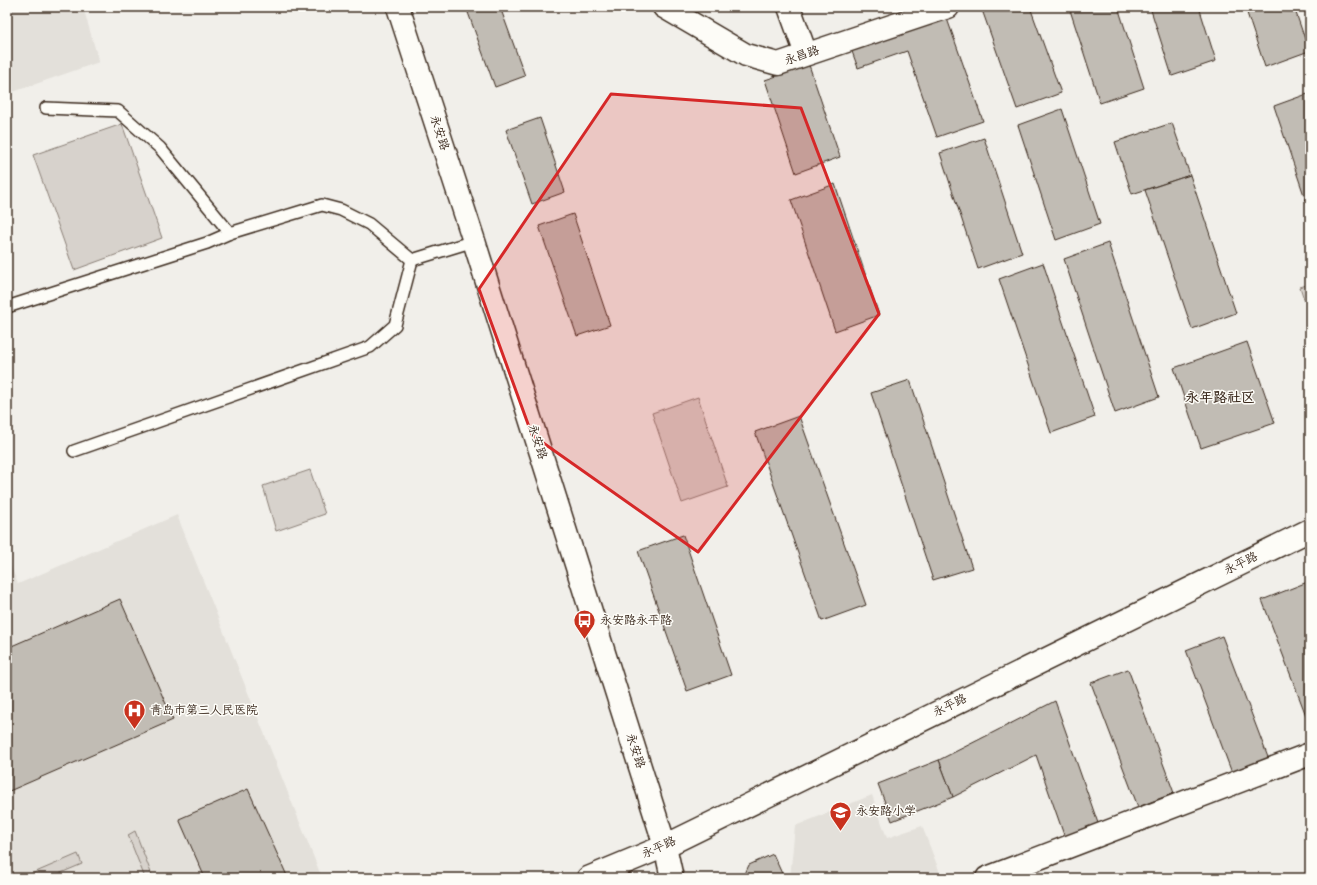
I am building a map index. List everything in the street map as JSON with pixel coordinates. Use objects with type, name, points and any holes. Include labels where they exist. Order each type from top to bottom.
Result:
[{"type":"street","name":"永安路","points":[[398,7],[474,241],[665,846],[672,878]]},
{"type":"street","name":"永昌路","points":[[664,7],[746,55],[778,64],[948,7]]},
{"type":"street","points":[[790,7],[806,54]]},
{"type":"street","name":"永平路","points":[[588,878],[665,846],[1310,530]]},
{"type":"street","points":[[987,878],[1310,754]]},
{"type":"lane","points":[[46,108],[118,111],[160,148],[230,234]]},
{"type":"lane","points":[[7,307],[322,205],[341,210],[369,224],[412,260]]},
{"type":"lane","points":[[412,260],[474,241]]},
{"type":"lane","points":[[74,451],[370,347],[395,325],[412,260]]},
{"type":"highlighted area","points":[[611,94],[801,108],[879,314],[698,552],[532,435],[479,289]]},
{"type":"shaded area","points":[[7,7],[83,7],[99,62],[7,94]]},
{"type":"shaded area","points":[[122,124],[162,238],[74,270],[33,155]]},
{"type":"shaded area","points":[[1310,284],[1310,317],[1300,287]]},
{"type":"shaded area","points":[[698,397],[728,487],[682,503],[652,413]]},
{"type":"shaded area","points":[[310,470],[325,514],[276,531],[263,486]]},
{"type":"shaded area","name":"青岛市第三人民医院","points":[[177,515],[322,878],[7,878],[7,557],[18,584]]},
{"type":"shaded area","name":"永安路小学","points":[[872,795],[887,838],[922,826],[942,878],[790,878],[795,826]]},
{"type":"shaded area","points":[[135,831],[153,878],[145,878],[128,835]]},
{"type":"shaded area","points":[[78,854],[82,864],[49,878],[22,878]]},
{"type":"building","points":[[466,7],[500,7],[525,76],[495,87]]},
{"type":"building","points":[[981,7],[1030,7],[1061,93],[1017,109]]},
{"type":"building","points":[[1069,7],[1118,7],[1144,88],[1100,103]]},
{"type":"building","points":[[1150,7],[1199,7],[1216,61],[1172,76]]},
{"type":"building","points":[[1245,7],[1294,7],[1309,51],[1265,67]]},
{"type":"building","points":[[945,13],[983,121],[937,137],[907,51],[858,68],[850,46]]},
{"type":"building","points":[[809,65],[840,157],[796,173],[765,80]]},
{"type":"building","points":[[1310,93],[1310,213],[1274,106]]},
{"type":"building","points":[[1062,109],[1100,224],[1056,240],[1018,125]]},
{"type":"building","points":[[540,118],[565,192],[532,204],[506,130]]},
{"type":"building","points":[[1172,123],[1190,175],[1132,194],[1115,142]]},
{"type":"building","points":[[984,138],[1022,253],[978,269],[940,153]]},
{"type":"building","points":[[1190,175],[1236,313],[1192,329],[1145,190]]},
{"type":"building","points":[[835,184],[879,315],[835,331],[791,200]]},
{"type":"building","points":[[573,214],[610,325],[577,336],[539,226]]},
{"type":"building","points":[[1108,243],[1159,397],[1115,413],[1064,259]]},
{"type":"building","points":[[1043,263],[1095,417],[1051,433],[999,279]]},
{"type":"building","points":[[1247,342],[1275,423],[1201,448],[1174,368]]},
{"type":"building","points":[[910,380],[972,568],[933,580],[871,393]]},
{"type":"building","points":[[799,416],[866,605],[822,621],[755,432]]},
{"type":"building","points":[[683,535],[731,675],[687,691],[638,551]]},
{"type":"building","points":[[1310,581],[1310,726],[1262,600]]},
{"type":"building","points":[[120,599],[173,720],[7,792],[7,648]]},
{"type":"building","points":[[1222,636],[1269,760],[1232,773],[1186,650]]},
{"type":"building","points":[[1128,669],[1174,793],[1138,807],[1091,683]]},
{"type":"building","points":[[1055,701],[1099,826],[1065,838],[1036,755],[953,797],[939,760]]},
{"type":"building","points":[[939,760],[953,797],[892,821],[878,784]]},
{"type":"building","points":[[248,789],[288,878],[205,878],[179,819]]},
{"type":"building","points":[[773,854],[784,878],[743,878],[749,865]]},
{"type":"place","name":"永安路永平路","points":[[584,640]]},
{"type":"place","name":"青岛市第三人民医院","points":[[135,730]]},
{"type":"place","name":"永安路小学","points":[[840,832]]},
{"type":"district","name":"永年路社区","points":[[1220,398]]}]
